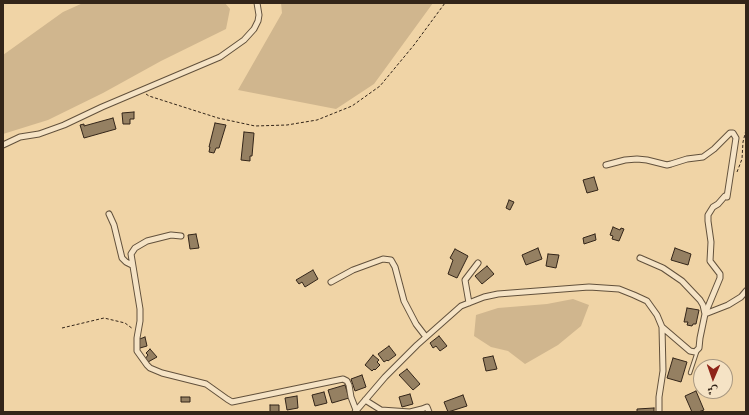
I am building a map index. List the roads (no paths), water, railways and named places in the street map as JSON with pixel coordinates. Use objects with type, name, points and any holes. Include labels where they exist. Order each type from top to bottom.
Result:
[{"type":"street","points":[[3,145],[20,137],[39,134],[64,126],[102,107],[220,57],[244,40],[254,29],[259,15],[257,3]]},
{"type":"street","points":[[606,165],[625,160],[647,160],[667,165],[687,159],[703,157],[730,133],[735,135],[736,143],[726,197],[725,196],[713,207],[708,215],[711,242],[710,261],[720,274],[720,278],[705,314],[699,348],[697,351],[690,351],[662,327]]},
{"type":"street","points":[[109,214],[114,226],[122,258],[132,265]]},
{"type":"street","points":[[181,236],[171,235],[157,238],[140,244],[132,251],[132,265],[140,309],[137,351],[150,368],[162,373],[206,384],[229,401],[236,401],[341,378],[347,381],[356,411]]},
{"type":"street","points":[[640,258],[662,268],[682,281],[700,300],[705,314]]},
{"type":"street","points":[[331,282],[353,270],[383,259],[391,260],[395,267],[404,301],[416,324],[426,337]]},
{"type":"street","points":[[469,303],[465,280],[478,263]]},
{"type":"street","points":[[356,411],[385,377],[426,337],[461,306],[484,297],[498,294],[605,287],[634,294],[647,301],[657,315],[662,327],[663,372],[658,412]]},
{"type":"street","points":[[705,314],[728,306],[741,297],[746,291]]},
{"type":"street","points":[[366,400],[381,410],[410,412],[427,407],[429,412]]},
{"type":"lane","points":[[690,373],[697,351]]}]
